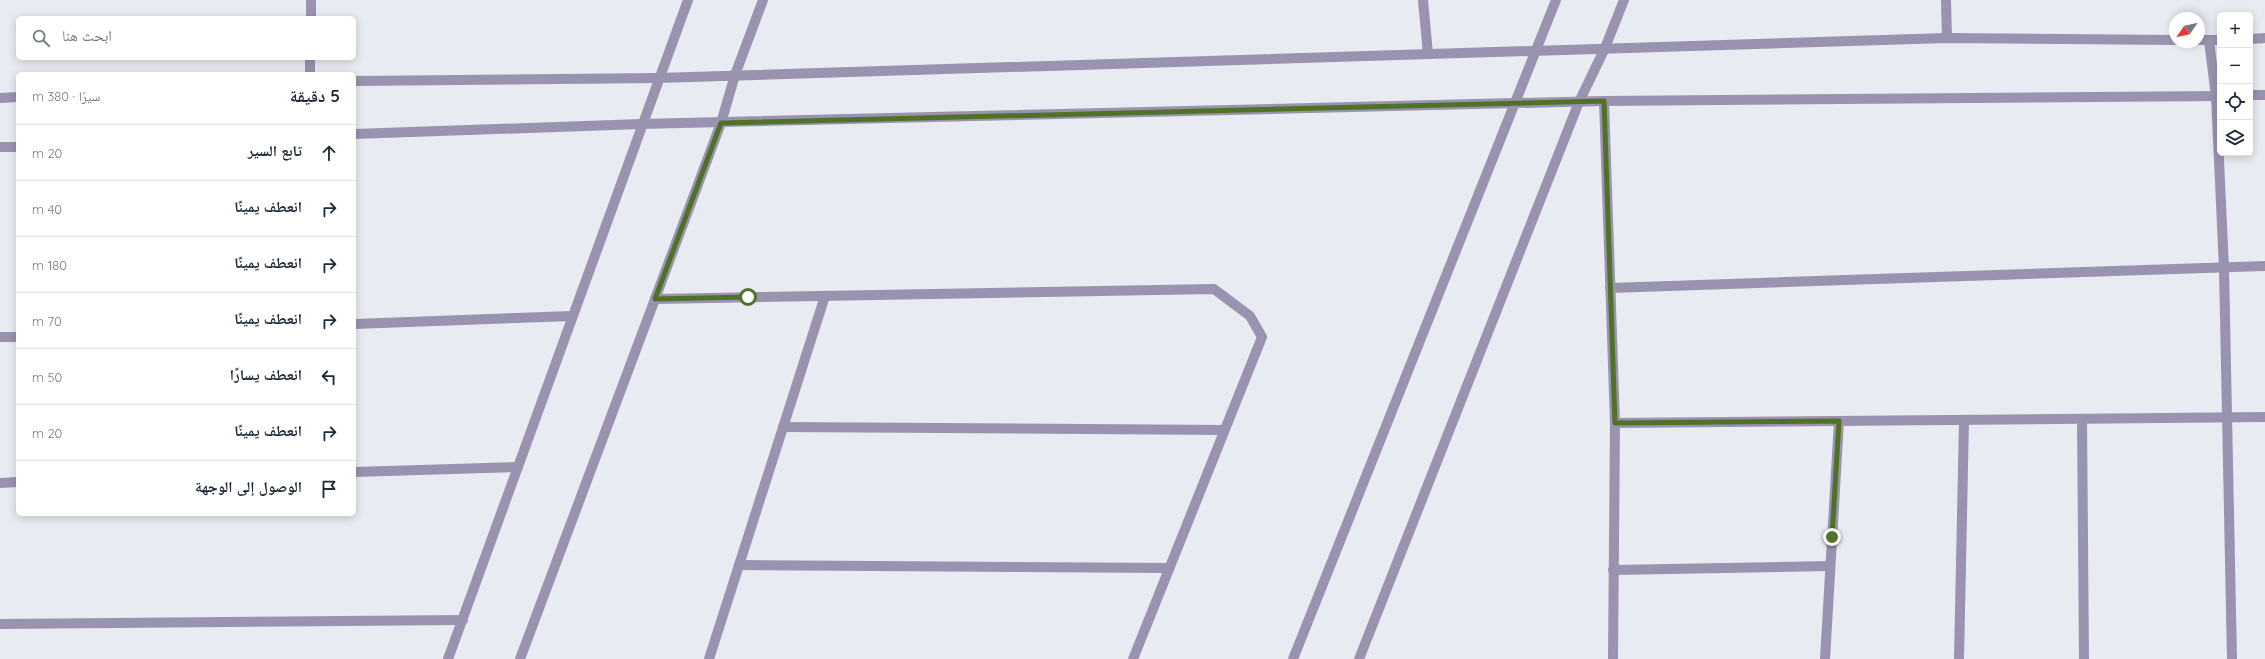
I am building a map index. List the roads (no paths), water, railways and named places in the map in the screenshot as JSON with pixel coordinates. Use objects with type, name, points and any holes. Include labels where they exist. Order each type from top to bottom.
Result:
[{"type":"street","points":[[311,0],[311,16]]},
{"type":"street","points":[[448,659],[641,124],[688,0]]},
{"type":"street","points":[[520,659],[721,123],[735,75],[763,0]]},
{"type":"street","points":[[1423,0],[1428,54]]},
{"type":"street","points":[[1293,659],[1556,0]]},
{"type":"street","points":[[1359,659],[1578,102],[1604,48],[1624,0]]},
{"type":"street","points":[[1946,0],[1947,38]]},
{"type":"street","points":[[356,81],[659,78],[1947,38],[2169,40]]},
{"type":"street","points":[[2253,39],[2265,38]]},
{"type":"street","points":[[2205,40],[2217,40]]},
{"type":"street","points":[[2205,44],[2217,92]]},
{"type":"street","points":[[310,60],[310,72]]},
{"type":"street","points":[[2253,95],[2265,95]]},
{"type":"street","points":[[356,134],[641,124],[1604,101],[2217,96]]},
{"type":"street","points":[[0,98],[16,97]]},
{"type":"street","points":[[1604,101],[1615,423],[1612,659]]},
{"type":"street","points":[[2219,120],[2224,268],[2232,659]]},
{"type":"street","points":[[0,148],[16,147]]},
{"type":"street","points":[[1610,288],[2265,266]]},
{"type":"street","points":[[655,299],[1214,289],[1250,316],[1262,337],[1133,659]]},
{"type":"street","points":[[709,659],[826,296]]},
{"type":"street","points":[[356,324],[572,316]]},
{"type":"street","points":[[0,337],[16,337]]},
{"type":"street","points":[[1615,423],[2265,417]]},
{"type":"street","points":[[2082,419],[2084,659]]},
{"type":"street","points":[[1959,659],[1964,420]]},
{"type":"street","points":[[1825,659],[1839,421]]},
{"type":"street","points":[[784,427],[1224,430]]},
{"type":"street","points":[[356,472],[518,467]]},
{"type":"street","points":[[0,483],[16,482]]},
{"type":"street","points":[[739,565],[1169,568]]},
{"type":"street","points":[[1614,570],[1830,566]]},
{"type":"street","points":[[0,624],[462,620]]}]
